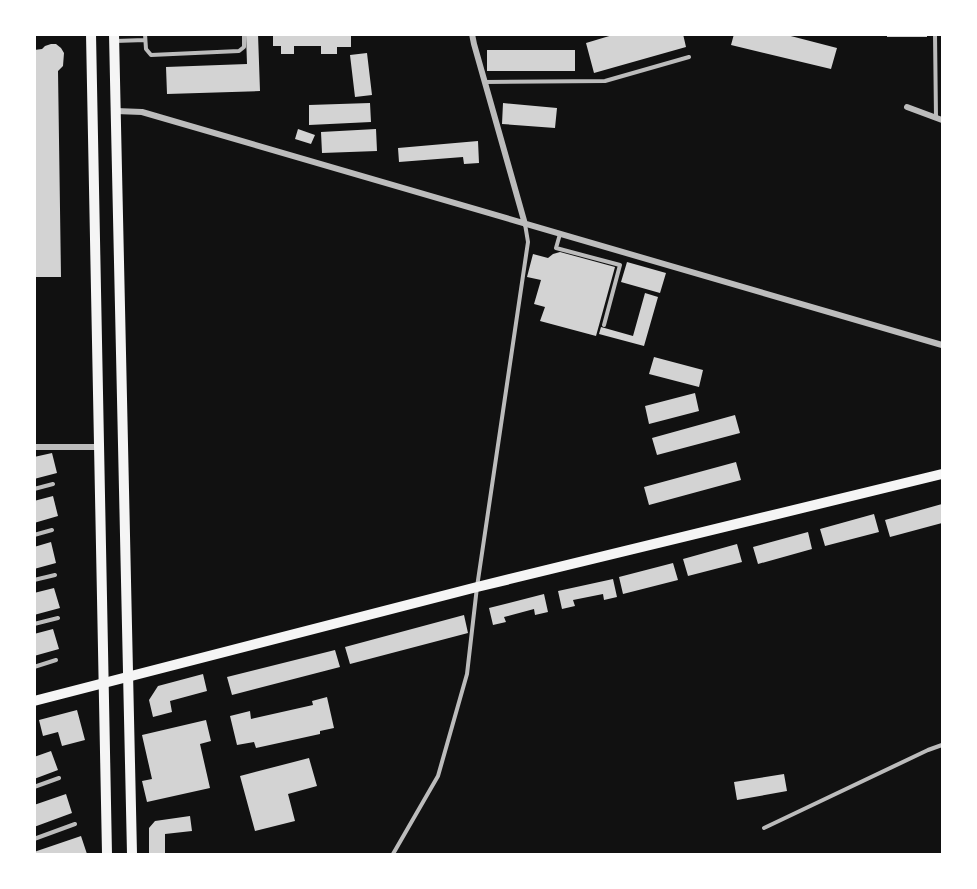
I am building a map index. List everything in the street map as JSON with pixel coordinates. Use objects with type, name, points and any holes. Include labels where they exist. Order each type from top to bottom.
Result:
[{"type":"main road","points":[[91,34],[107,855]]},
{"type":"main road","points":[[114,38],[132,855]]},
{"type":"main road","points":[[34,701],[477,587],[942,474]]},
{"type":"street","points":[[472,34],[525,224]]},
{"type":"street","points":[[907,107],[939,118]]},
{"type":"street","points":[[116,111],[142,112],[942,345]]},
{"type":"street","points":[[34,447],[99,447]]},
{"type":"lane","points":[[114,38],[145,37],[146,50],[151,55],[240,51],[244,47],[244,34]]},
{"type":"lane","points":[[935,34],[939,118]]},
{"type":"lane","points":[[484,82],[605,81],[689,57]]},
{"type":"lane","points":[[936,70],[942,70]]},
{"type":"lane","points":[[393,855],[438,776],[467,674],[477,587],[528,242],[525,224]]},
{"type":"lane","points":[[560,234],[556,248],[620,265],[604,325]]},
{"type":"lane","points":[[34,489],[53,484]]},
{"type":"lane","points":[[34,535],[52,530]]},
{"type":"lane","points":[[34,580],[55,575]]},
{"type":"lane","points":[[34,624],[58,618]]},
{"type":"lane","points":[[34,667],[56,660]]},
{"type":"lane","points":[[764,828],[942,745]]},
{"type":"lane","points":[[34,787],[59,778]]},
{"type":"lane","points":[[34,839],[75,824]]},
{"type":"building","points":[[246,34],[258,34],[260,91],[167,94],[166,67],[247,64]]},
{"type":"building","points":[[273,34],[351,34],[351,47],[337,47],[337,54],[321,54],[321,46],[294,46],[294,54],[281,54],[281,46],[273,46]]},
{"type":"building","points":[[616,34],[683,34],[686,47],[594,73],[586,43]]},
{"type":"building","points":[[734,34],[783,34],[837,48],[831,69],[731,45]]},
{"type":"building","points":[[887,34],[927,34],[927,37],[887,37]]},
{"type":"building","points":[[56,44],[64,53],[63,66],[58,71],[61,277],[36,277],[34,261],[34,50]]},
{"type":"building","points":[[487,50],[575,50],[575,71],[487,71]]},
{"type":"building","points":[[367,53],[372,95],[355,97],[350,55]]},
{"type":"building","points":[[370,103],[371,122],[309,125],[309,105]]},
{"type":"building","points":[[503,103],[557,108],[555,128],[502,124]]},
{"type":"building","points":[[298,129],[315,135],[311,144],[295,139]]},
{"type":"building","points":[[376,129],[377,151],[322,153],[321,132]]},
{"type":"building","points":[[478,141],[479,163],[464,164],[463,157],[399,162],[398,148]]},
{"type":"building","points":[[560,252],[615,267],[596,336],[540,321],[545,307],[534,304],[541,280],[527,277],[533,254],[548,258]]},
{"type":"building","points":[[627,262],[666,273],[660,293],[621,282]]},
{"type":"building","points":[[645,293],[658,297],[644,346],[599,334],[601,327],[633,336]]},
{"type":"building","points":[[654,357],[703,370],[699,387],[649,374]]},
{"type":"building","points":[[695,393],[699,411],[649,424],[645,406]]},
{"type":"building","points":[[735,415],[740,433],[657,455],[652,438]]},
{"type":"building","points":[[52,453],[57,473],[34,479],[34,457]]},
{"type":"building","points":[[736,462],[741,480],[649,505],[644,487]]},
{"type":"building","points":[[53,496],[58,516],[34,523],[34,501]]},
{"type":"building","points":[[942,504],[942,523],[890,537],[885,520]]},
{"type":"building","points":[[874,514],[879,532],[825,546],[820,529]]},
{"type":"building","points":[[808,532],[812,549],[758,564],[753,547]]},
{"type":"building","points":[[51,542],[56,563],[34,569],[34,547]]},
{"type":"building","points":[[737,544],[742,562],[688,576],[683,559]]},
{"type":"building","points":[[673,563],[678,580],[623,594],[619,577]]},
{"type":"building","points":[[613,579],[617,597],[604,600],[603,594],[573,600],[575,606],[562,609],[558,591]]},
{"type":"building","points":[[54,588],[60,608],[34,615],[34,593]]},
{"type":"building","points":[[544,594],[548,612],[535,615],[534,609],[504,617],[506,622],[493,625],[489,608]]},
{"type":"building","points":[[464,615],[468,633],[350,664],[345,647]]},
{"type":"building","points":[[53,629],[59,649],[34,656],[34,634]]},
{"type":"building","points":[[335,650],[340,667],[232,695],[227,677]]},
{"type":"building","points":[[203,674],[207,691],[170,701],[172,712],[153,717],[149,700],[158,686]]},
{"type":"building","points":[[327,697],[334,728],[320,731],[320,734],[256,748],[254,742],[237,745],[230,716],[250,711],[251,719],[313,705],[312,701]]},
{"type":"building","points":[[77,710],[85,740],[62,746],[58,732],[43,736],[39,720]]},
{"type":"building","points":[[206,720],[211,741],[200,744],[210,788],[147,802],[142,781],[152,779],[142,735]]},
{"type":"building","points":[[51,751],[58,770],[34,779],[34,757]]},
{"type":"building","points":[[309,758],[317,786],[288,794],[295,821],[255,831],[240,776]]},
{"type":"building","points":[[784,774],[787,791],[737,800],[734,782]]},
{"type":"building","points":[[66,794],[72,813],[34,827],[34,805]]},
{"type":"building","points":[[190,816],[192,831],[165,834],[165,854],[149,854],[149,828],[155,821]]},
{"type":"building","points":[[81,836],[87,854],[34,854],[34,852]]}]
